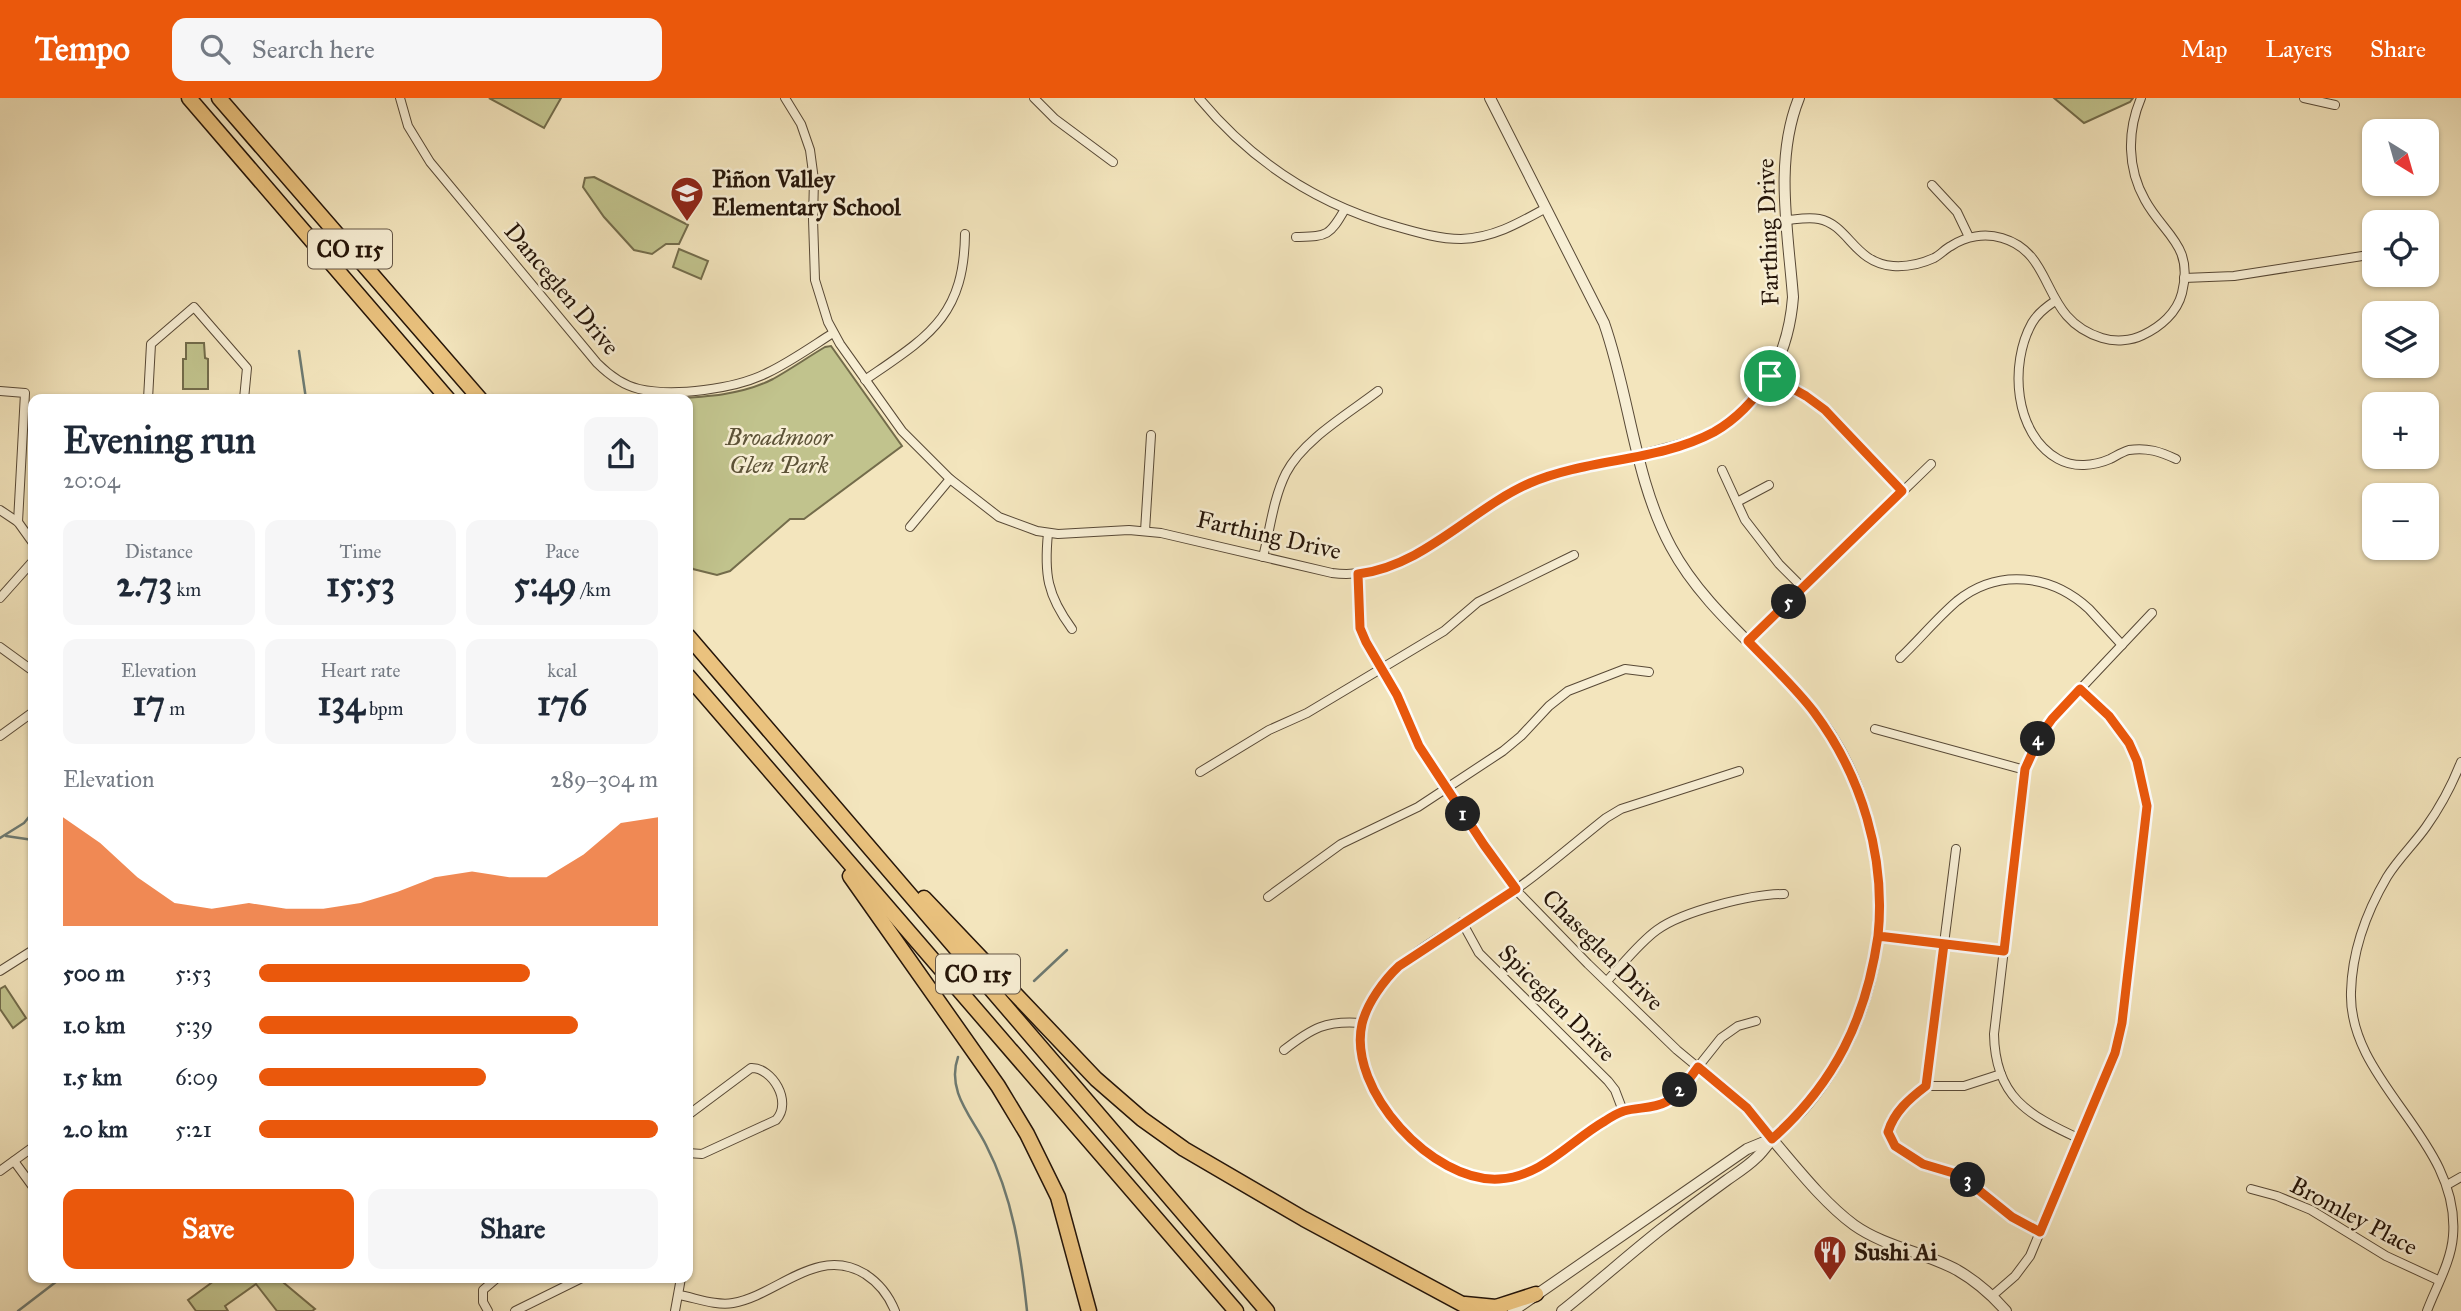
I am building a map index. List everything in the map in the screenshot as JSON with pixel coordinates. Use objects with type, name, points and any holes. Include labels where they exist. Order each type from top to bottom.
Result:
[{"type":"highway","name":"CO 115","points":[[189,98],[444,394]]},
{"type":"highway","name":"CO 115","points":[[219,98],[476,394]]},
{"type":"highway","name":"CO 115","points":[[693,642],[1268,1311]]},
{"type":"highway","name":"CO 115","points":[[693,682],[1236,1311]]},
{"type":"highway","points":[[802,810],[998,1086],[1027,1134],[1058,1198],[1089,1311]]},
{"type":"highway","points":[[854,827],[1096,1079],[1142,1119],[1184,1149],[1304,1219],[1469,1307],[1496,1307],[1536,1294]]},
{"type":"street","name":"Danceglen Drive","points":[[400,98],[408,127],[430,162],[597,363],[614,378],[652,391],[710,389],[743,383],[768,373],[832,333]]},
{"type":"street","name":"Farthing Drive","points":[[785,98],[801,124],[810,150],[814,180],[815,280],[832,333],[911,441],[950,479],[999,517],[1048,533],[1145,531],[1177,536],[1332,573],[1358,574],[1399,564],[1509,493],[1533,482],[1565,471],[1692,442],[1714,432],[1749,404],[1777,365],[1787,340],[1791,317],[1793,297],[1783,163],[1787,134],[1798,98]]},
{"type":"street","points":[[1034,98],[1055,119],[1113,162]]},
{"type":"street","points":[[1199,98],[1242,145],[1275,171],[1345,209],[1424,234],[1460,239],[1492,234],[1546,208]]},
{"type":"street","points":[[1490,98],[1604,323],[1616,361],[1644,484],[1672,549],[1702,592],[1812,709],[1829,733],[1849,768],[1866,813],[1879,883],[1878,936],[1863,1005],[1840,1058],[1806,1107],[1755,1159],[1659,1231],[1562,1311]]},
{"type":"street","points":[[1788,220],[1819,219],[1832,223],[1862,254],[1889,266],[1921,264],[1969,237],[2000,237],[2026,250],[2038,264],[2054,301],[2071,322],[2083,331],[2108,340],[2139,337],[2154,330],[2176,308],[2182,294],[2184,278],[2179,245],[2145,201],[2131,162],[2133,117],[2141,98]]},
{"type":"street","points":[[2304,98],[2335,105]]},
{"type":"street","points":[[1932,185],[1957,212],[1969,237]]},
{"type":"street","points":[[1296,237],[1322,237],[1336,224],[1345,209]]},
{"type":"street","points":[[864,380],[922,341],[942,319],[959,289],[965,256],[965,234]]},
{"type":"street","points":[[2184,278],[2234,276],[2362,256]]},
{"type":"street","points":[[2054,301],[2032,323],[2018,365],[2024,414],[2032,433],[2044,450],[2061,461],[2078,465],[2094,465],[2126,451],[2142,449],[2176,459]]},
{"type":"street","points":[[148,394],[151,344],[194,307],[247,368],[244,394]]},
{"type":"street","points":[[1770,376],[1825,410],[1902,491]]},
{"type":"street","points":[[0,391],[25,393],[18,522]]},
{"type":"street","points":[[1263,557],[1281,486],[1295,459],[1312,441],[1378,391]]},
{"type":"street","points":[[1145,531],[1152,435]]},
{"type":"street","points":[[1748,641],[1931,464]]},
{"type":"street","points":[[1722,470],[1745,520],[1802,588]]},
{"type":"street","points":[[910,527],[950,479]]},
{"type":"street","points":[[1737,502],[1769,485]]},
{"type":"street","points":[[0,510],[18,522],[28,536]]},
{"type":"street","points":[[1048,533],[1046,560],[1049,590],[1061,615],[1072,629]]},
{"type":"street","points":[[1200,772],[1269,730],[1307,713],[1444,631],[1478,602],[1574,555]]},
{"type":"street","points":[[0,598],[28,567]]},
{"type":"street","name":"Chaseglen Drive","points":[[1358,574],[1360,628],[1379,668],[1397,695],[1419,746],[1516,889],[1542,918],[1677,1050],[1747,1108],[1772,1139]]},
{"type":"street","points":[[1900,658],[1966,595],[1999,580],[2023,578],[2048,583],[2068,594],[2087,608],[2122,645]]},
{"type":"street","points":[[2080,1139],[2043,1122],[2025,1110],[2012,1094],[1994,1054],[1994,1034],[2025,769],[2040,736],[2052,719],[2152,613]]},
{"type":"street","points":[[0,647],[28,667]]},
{"type":"street","points":[[1268,897],[1341,844],[1390,822],[1503,751],[1568,691],[1625,669],[1649,671]]},
{"type":"street","points":[[1992,1296],[2015,1276],[2030,1256],[2115,1053],[2122,1023],[2147,806],[2137,761],[2129,743],[2109,716],[2080,689]]},
{"type":"street","points":[[0,736],[28,716]]},
{"type":"street","points":[[1875,729],[2025,769]]},
{"type":"street","points":[[2427,1311],[2450,1254],[2453,1237],[2452,1201],[2436,1158],[2362,1046],[2350,994],[2358,944],[2377,897],[2388,875],[2443,803],[2461,762]]},
{"type":"street","points":[[1739,771],[1621,809],[1605,818],[1516,889],[1462,922],[1399,966],[1386,979],[1362,1023],[1363,1063],[1377,1098],[1430,1156],[1455,1170],[1498,1180],[1520,1175],[1552,1159],[1602,1122],[1623,1111],[1665,1103],[1674,1097],[1721,1038],[1729,1031],[1756,1021]]},
{"type":"street","points":[[1926,1086],[1956,849]]},
{"type":"street","points":[[1607,981],[1649,937],[1671,922],[1762,894],[1784,894]]},
{"type":"street","name":"Spiceglen Drive","points":[[1462,922],[1479,953],[1608,1080],[1623,1111]]},
{"type":"street","points":[[1878,936],[2004,951]]},
{"type":"street","points":[[0,971],[28,953]]},
{"type":"street","points":[[1284,1049],[1309,1030],[1331,1023],[1362,1023]]},
{"type":"street","points":[[693,1111],[751,1068],[758,1068],[768,1074],[783,1100],[782,1111],[775,1119],[702,1154],[693,1153]]},
{"type":"street","points":[[2001,1074],[1964,1086],[1926,1086],[1908,1100],[1892,1119],[1888,1132],[1895,1146],[1923,1164],[1960,1175],[2012,1217],[2040,1232]]},
{"type":"street","points":[[1513,1311],[1747,1149],[1772,1139]]},
{"type":"street","points":[[1772,1139],[1854,1225],[1901,1248],[1955,1269],[1992,1296],[2006,1311]]},
{"type":"street","points":[[0,1171],[28,1151]]},
{"type":"street","points":[[14,1161],[28,1180]]},
{"type":"street","points":[[2447,1185],[2461,1177]]},
{"type":"street","name":"Bromley Place","points":[[2251,1189],[2311,1210],[2386,1255],[2438,1280]]},
{"type":"street","points":[[679,1296],[733,1303],[806,1270],[840,1265],[860,1271],[874,1281],[888,1296],[895,1311]]},
{"type":"street","points":[[488,1311],[483,1302],[483,1290],[490,1283]]},
{"type":"street","points":[[515,1311],[572,1283]]},
{"type":"street","points":[[675,1311],[680,1283]]},
{"type":"green space","points":[[489,98],[561,98],[544,128]]},
{"type":"green space","points":[[2054,98],[2133,98],[2130,102],[2084,123]]},
{"type":"green space","points":[[594,177],[688,225],[679,244],[666,244],[652,254],[634,250],[604,217],[583,187],[585,178]]},
{"type":"green space","points":[[679,249],[708,261],[701,279],[673,267]]},
{"type":"green space","points":[[186,343],[204,343],[205,358],[208,359],[208,389],[183,389]]},
{"type":"green space","name":"Broadmoor Glen Park","points":[[831,346],[902,446],[804,519],[790,519],[730,571],[717,575],[693,569],[693,397],[760,385]]},
{"type":"green space","points":[[5,986],[26,1018],[13,1028],[0,1009],[0,989]]},
{"type":"green space","points":[[211,1283],[284,1283],[315,1309],[277,1311],[256,1284],[225,1306],[228,1311],[196,1311],[188,1300]]},
{"type":"waterway","points":[[299,351],[305,394]]},
{"type":"waterway","points":[[0,838],[28,818]]},
{"type":"waterway","points":[[6,836],[28,839]]},
{"type":"waterway","points":[[1034,981],[1067,950]]},
{"type":"waterway","points":[[958,1057],[955,1069],[958,1092],[986,1145],[1009,1205],[1019,1247],[1027,1311]]},
{"type":"waterway","points":[[18,1311],[54,1283]]},
{"type":"place","name":"Piñon Valley Elementary School","points":[[687,223]]},
{"type":"place","name":"Sushi Ai","points":[[1830,1282]]},
{"type":"route","points":[[1770,376],[1749,404],[1714,432],[1692,442],[1565,471],[1533,482],[1509,493],[1399,564],[1388,569],[1358,574],[1360,628],[1379,668],[1397,695],[1419,746],[1516,889],[1462,922],[1399,966],[1386,979],[1362,1023],[1363,1063],[1377,1098],[1412,1139],[1430,1156],[1455,1170],[1478,1177],[1498,1180],[1537,1168],[1602,1122],[1623,1111],[1665,1103],[1674,1097],[1698,1067],[1747,1108],[1772,1139],[1806,1107],[1840,1058],[1863,1005],[1878,936],[1944,944],[1926,1086],[1908,1100],[1892,1119],[1888,1132],[1895,1146],[1923,1164],[1960,1175],[2012,1217],[2040,1232],[2115,1053],[2122,1023],[2147,806],[2137,761],[2129,743],[2109,716],[2080,689],[2040,736],[2025,769],[2004,951],[1878,936],[1879,883],[1873,844],[1866,813],[1843,756],[1812,709],[1748,641],[1902,491],[1825,410],[1770,376]]}]
